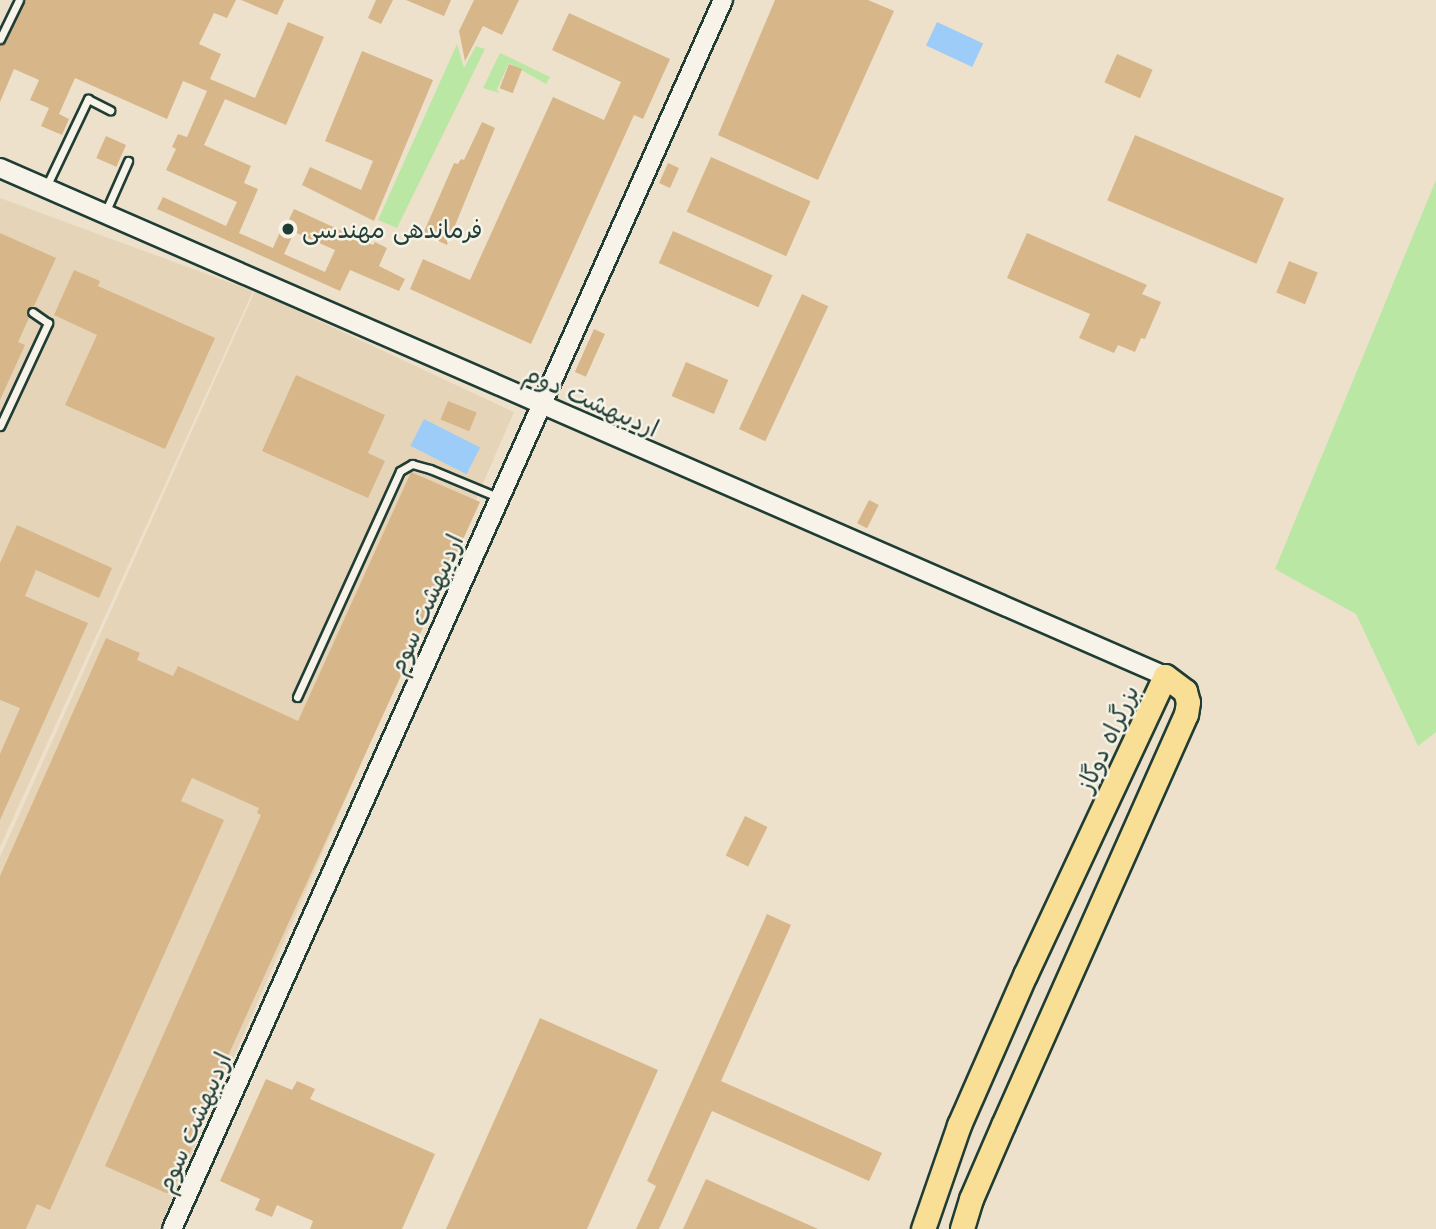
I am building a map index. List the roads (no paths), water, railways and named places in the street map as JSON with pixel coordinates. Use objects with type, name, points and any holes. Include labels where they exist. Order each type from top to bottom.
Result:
[{"type":"highway","name":"بزرگراه دوگاز","points":[[923,1229],[959,1125],[1014,1000],[1166,676],[1185,691],[1188,702],[1186,714],[1003,1125],[971,1199],[962,1229]]},
{"type":"street","name":"اردیبهشت سوم","points":[[172,1229],[723,0]]},
{"type":"street","name":"اردیبهشت دوم","points":[[0,168],[1166,676]]},
{"type":"lane","points":[[0,39],[19,0]]},
{"type":"lane","points":[[45,188],[88,99],[110,110]]},
{"type":"lane","points":[[104,213],[128,161]]},
{"type":"lane","points":[[0,426],[48,323],[32,312]]},
{"type":"lane","points":[[297,696],[400,471],[412,464],[500,498]]},
{"type":"water","points":[[937,22],[983,44],[972,67],[926,46]]},
{"type":"water","points":[[424,419],[480,448],[467,474],[410,446]]},
{"type":"place","name":"فرماندهی مهندسی","points":[[288,229]]}]
